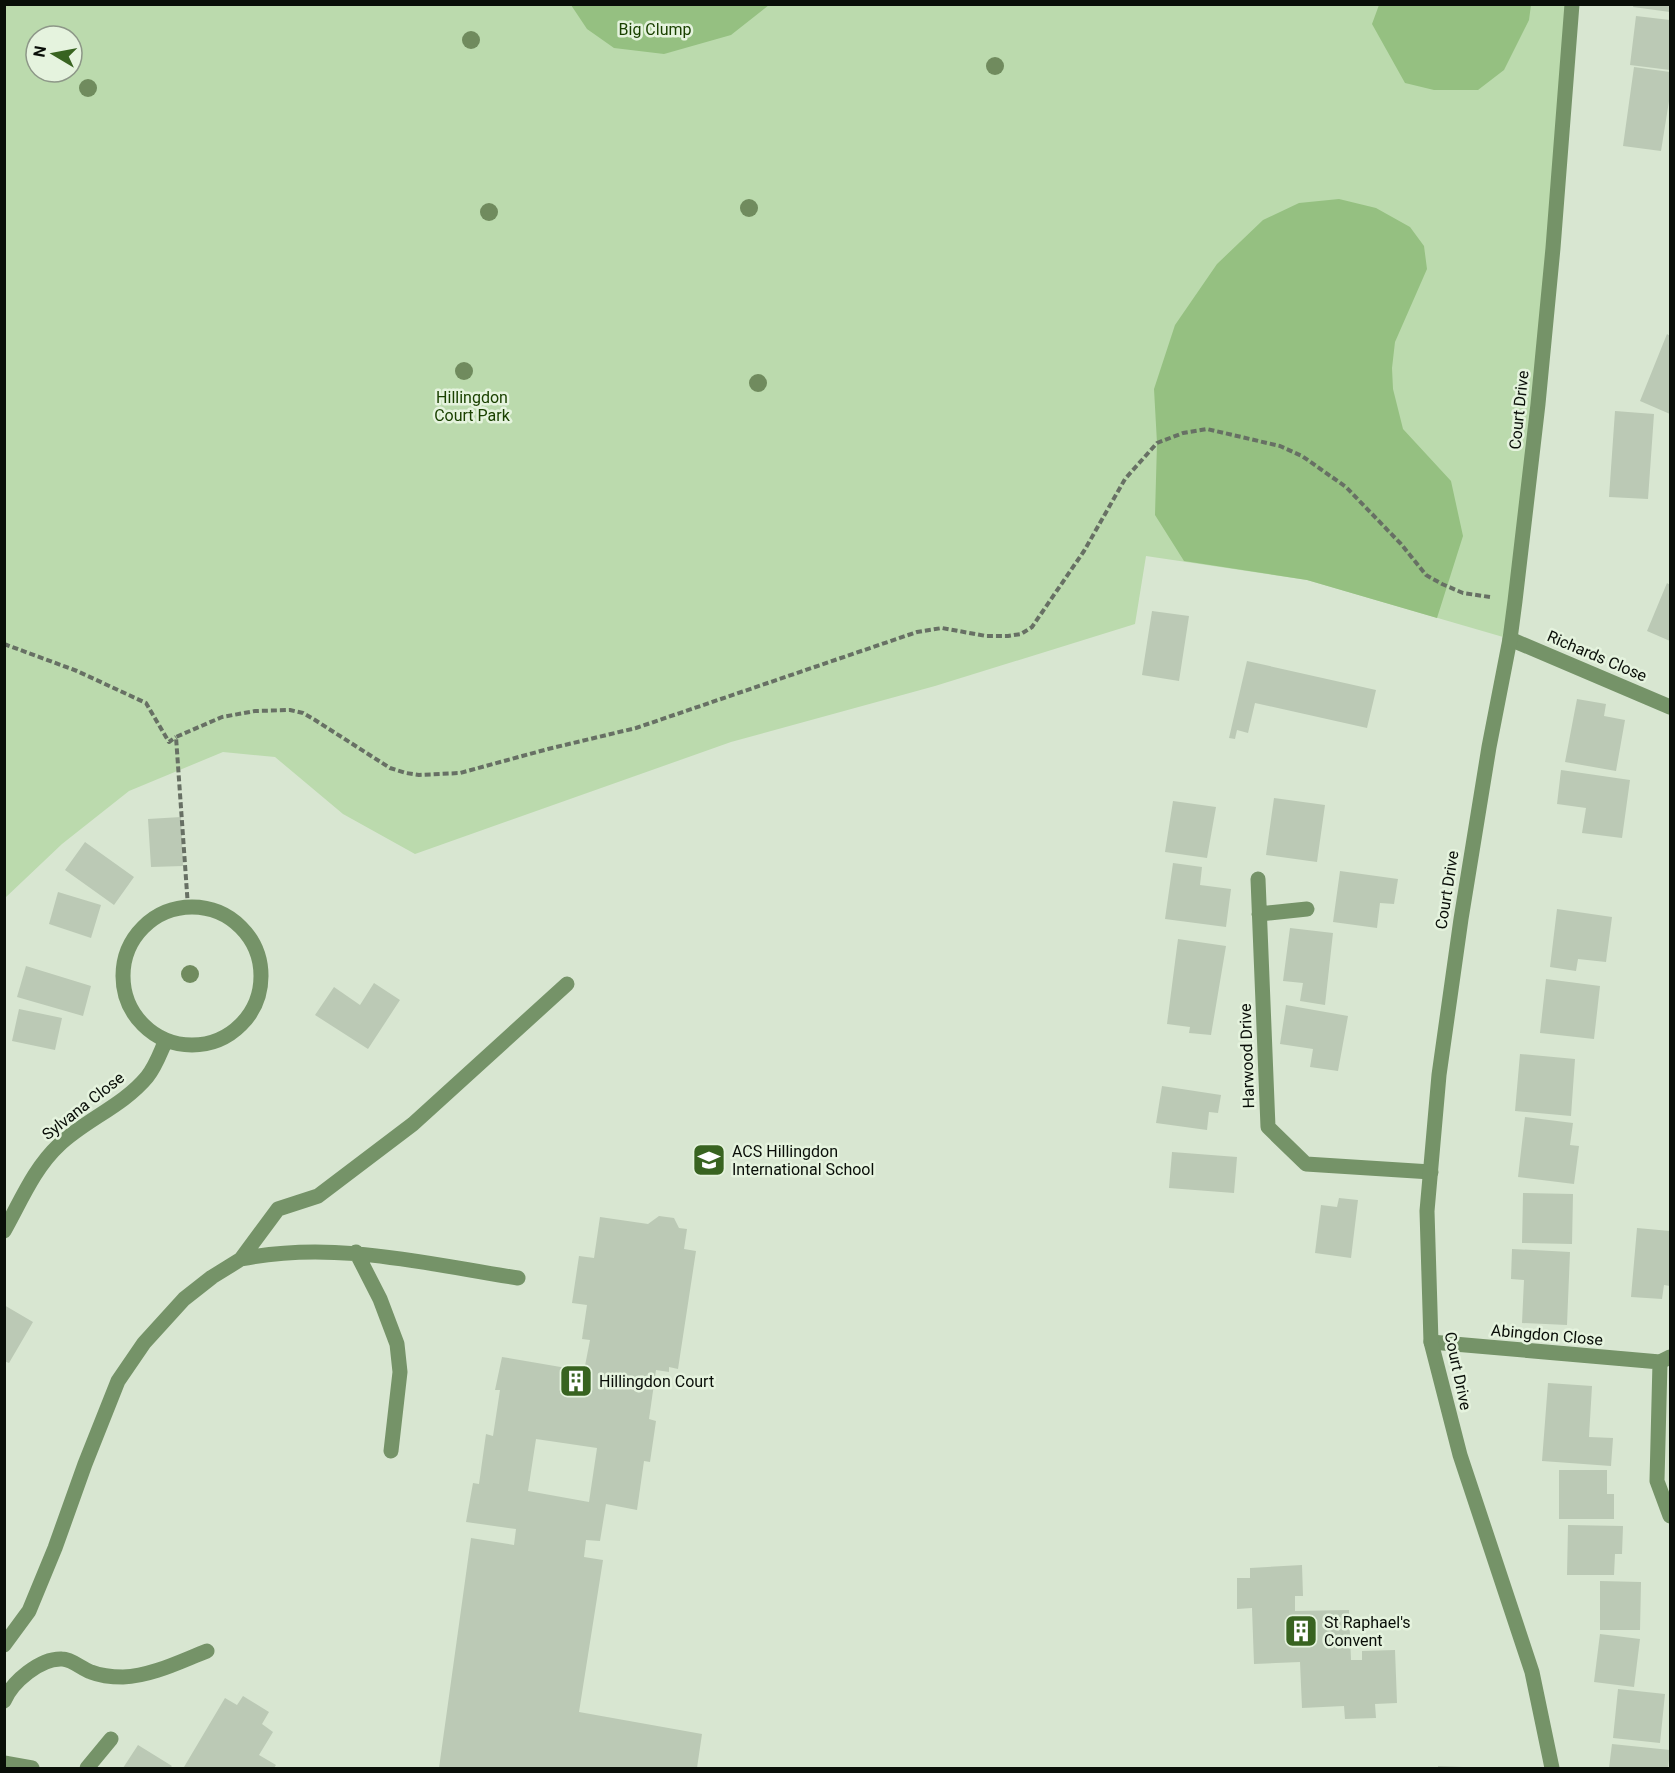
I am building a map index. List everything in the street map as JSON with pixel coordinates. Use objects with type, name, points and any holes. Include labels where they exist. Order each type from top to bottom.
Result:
[{"type":"street","name":"Court Drive","points":[[1552,1768],[1532,1672],[1460,1455],[1431,1342],[1427,1211],[1439,1075],[1461,919],[1515,601],[1552,259],[1572,4]]},
{"type":"street","name":"Richards Close","points":[[1510,639],[1671,706]]},
{"type":"street","name":"Harwood Drive","points":[[1258,879],[1268,1127],[1306,1164],[1431,1172]]},
{"type":"street","points":[[188,907],[219,912],[243,929],[257,952],[261,967],[261,984],[256,1000],[249,1015],[223,1038],[194,1045],[166,1040],[142,1024],[131,1009],[124,986],[124,962],[133,939],[148,922],[162,914],[188,907]]},
{"type":"street","points":[[1259,914],[1307,909]]},
{"type":"street","points":[[241,1259],[278,1209],[318,1196],[413,1124],[567,984]]},
{"type":"street","name":"Sylvana Close","points":[[4,1232],[34,1177],[51,1152],[75,1131],[120,1100],[146,1078],[157,1061],[166,1040]]},
{"type":"street","points":[[356,1252],[380,1299],[397,1344],[400,1372],[391,1451]]},
{"type":"street","points":[[4,1645],[29,1611],[118,1381],[144,1343],[184,1299],[212,1277],[241,1259],[270,1253],[356,1252],[518,1278]]},
{"type":"street","name":"Abingdon Close","points":[[1431,1342],[1665,1360],[1657,1481],[1671,1516]]},
{"type":"street","points":[[4,1701],[14,1684],[39,1666],[53,1660],[62,1659],[99,1675],[122,1677],[137,1676],[207,1651]]},
{"type":"street","points":[[87,1768],[111,1739]]},
{"type":"street","points":[[4,1763],[32,1768]]},
{"type":"path","points":[[4,644],[77,671],[146,703],[169,742],[222,717],[255,711],[290,710],[309,717],[390,768],[419,775],[460,773],[636,728],[917,632],[942,628],[986,636],[1021,634],[1032,627],[1084,552],[1125,479],[1157,444],[1183,433],[1207,429],[1280,446],[1302,456],[1346,487],[1401,544],[1426,575],[1462,593],[1515,601]]},
{"type":"path","points":[[176,737],[188,907]]},
{"type":"green space","points":[[1379,4],[1531,5],[1529,20],[1504,70],[1478,90],[1434,90],[1405,83],[1372,24]]},
{"type":"green space","name":"Hillingdon Court Park","points":[[5,5],[1572,5],[1510,639],[1307,580],[1146,556],[1135,624],[935,686],[731,742],[415,854],[343,814],[275,757],[223,752],[129,791],[62,844],[5,898]]},
{"type":"green space","name":"Big Clump","points":[[571,5],[769,5],[731,35],[664,54],[614,48],[587,29]]},
{"type":"green space","points":[[1339,199],[1376,208],[1410,227],[1424,246],[1427,269],[1395,342],[1392,368],[1393,389],[1403,429],[1451,481],[1463,536],[1437,618],[1307,580],[1184,561],[1155,515],[1157,443],[1154,389],[1175,325],[1217,264],[1263,220],[1299,203]]},
{"type":"building","points":[[1634,4],[1670,4],[1670,12],[1633,7]]},
{"type":"building","points":[[1636,16],[1670,20],[1670,70],[1630,65]]},
{"type":"building","points":[[1634,67],[1670,72],[1670,101],[1661,151],[1623,146]]},
{"type":"building","points":[[1667,334],[1670,336],[1670,414],[1640,401]]},
{"type":"building","points":[[1615,411],[1654,414],[1648,499],[1609,497]]},
{"type":"building","points":[[1667,583],[1670,585],[1670,641],[1647,631]]},
{"type":"building","points":[[1152,611],[1189,616],[1179,681],[1142,675]]},
{"type":"building","points":[[1247,661],[1376,690],[1367,728],[1255,703],[1248,733],[1237,730],[1235,739],[1229,738]]},
{"type":"building","points":[[1577,699],[1606,704],[1604,716],[1625,720],[1616,771],[1565,762]]},
{"type":"building","points":[[1561,770],[1630,780],[1622,838],[1582,833],[1586,808],[1557,804]]},
{"type":"building","points":[[1274,798],[1325,805],[1317,862],[1266,855]]},
{"type":"building","points":[[1173,801],[1216,807],[1207,858],[1165,852]]},
{"type":"building","points":[[181,817],[183,866],[151,867],[148,819]]},
{"type":"building","points":[[85,842],[134,877],[114,905],[65,870]]},
{"type":"building","points":[[1173,863],[1202,867],[1200,885],[1231,889],[1226,927],[1165,919]]},
{"type":"building","points":[[1340,871],[1398,879],[1394,904],[1380,903],[1377,928],[1333,922]]},
{"type":"building","points":[[58,892],[101,905],[91,938],[49,924]]},
{"type":"building","points":[[1557,909],[1612,917],[1606,962],[1578,959],[1576,971],[1550,967]]},
{"type":"building","points":[[1290,928],[1333,933],[1325,1005],[1300,1001],[1303,983],[1283,981]]},
{"type":"building","points":[[1178,939],[1226,946],[1211,1035],[1189,1033],[1190,1027],[1167,1024]]},
{"type":"building","points":[[26,966],[91,986],[83,1016],[17,997]]},
{"type":"building","points":[[1546,979],[1600,986],[1594,1039],[1540,1033]]},
{"type":"building","points":[[374,983],[400,1000],[368,1049],[315,1015],[334,987],[360,1005]]},
{"type":"building","points":[[1286,1005],[1348,1016],[1338,1071],[1310,1067],[1313,1049],[1280,1044]]},
{"type":"building","points":[[19,1009],[62,1018],[55,1050],[12,1041]]},
{"type":"building","points":[[1520,1054],[1575,1059],[1571,1116],[1515,1111]]},
{"type":"building","points":[[1162,1086],[1221,1095],[1218,1113],[1209,1112],[1207,1130],[1156,1123]]},
{"type":"building","points":[[1525,1117],[1573,1123],[1570,1145],[1579,1146],[1574,1184],[1518,1177]]},
{"type":"building","points":[[1172,1152],[1237,1157],[1234,1193],[1169,1188]]},
{"type":"building","points":[[1523,1193],[1573,1194],[1572,1244],[1522,1243]]},
{"type":"building","points":[[1339,1198],[1358,1200],[1351,1258],[1315,1253],[1321,1205],[1337,1207]]},
{"type":"building","points":[[659,1216],[674,1218],[679,1228],[687,1229],[684,1249],[696,1251],[678,1369],[669,1367],[669,1372],[656,1370],[649,1419],[656,1421],[650,1462],[644,1461],[637,1510],[606,1504],[600,1541],[586,1540],[584,1557],[603,1560],[579,1712],[702,1734],[697,1768],[439,1768],[471,1538],[514,1545],[516,1529],[466,1522],[473,1483],[479,1484],[486,1434],[493,1436],[500,1390],[495,1390],[502,1357],[584,1371],[590,1340],[582,1339],[587,1305],[572,1303],[579,1256],[594,1258],[600,1217],[648,1224]],"holes":[[[536,1439],[597,1448],[589,1502],[528,1491]]]},
{"type":"building","points":[[1637,1228],[1670,1231],[1670,1286],[1664,1285],[1662,1299],[1631,1297]]},
{"type":"building","points":[[1512,1249],[1570,1252],[1567,1325],[1522,1323],[1524,1280],[1511,1279]]},
{"type":"building","points":[[4,1305],[33,1322],[9,1363],[4,1361]]},
{"type":"building","points":[[1548,1383],[1592,1386],[1589,1437],[1613,1438],[1611,1466],[1542,1461]]},
{"type":"building","points":[[1559,1470],[1607,1470],[1607,1494],[1614,1494],[1614,1519],[1559,1519]]},
{"type":"building","points":[[1568,1525],[1623,1526],[1622,1554],[1615,1554],[1614,1575],[1567,1575]]},
{"type":"building","name":"St Raphael's Convent","points":[[1302,1565],[1303,1596],[1295,1596],[1295,1611],[1349,1610],[1351,1660],[1362,1660],[1362,1651],[1395,1650],[1397,1703],[1375,1704],[1376,1718],[1345,1719],[1344,1706],[1302,1708],[1300,1662],[1254,1664],[1252,1608],[1237,1609],[1237,1578],[1250,1578],[1250,1568]]},
{"type":"building","points":[[1600,1581],[1641,1582],[1640,1630],[1600,1630]]},
{"type":"building","points":[[1600,1634],[1640,1639],[1634,1687],[1594,1682]]},
{"type":"building","points":[[1618,1689],[1665,1694],[1660,1743],[1613,1738]]},
{"type":"building","points":[[243,1696],[269,1712],[262,1724],[273,1732],[259,1755],[276,1765],[274,1768],[184,1767],[225,1698],[237,1705]]},
{"type":"building","points":[[1612,1744],[1670,1750],[1668,1768],[1609,1768]]},
{"type":"building","points":[[138,1745],[172,1766],[170,1768],[123,1768]]},
{"type":"building","points":[[1438,1766],[1463,1767],[1463,1768],[1438,1768]]},
{"type":"place","name":"ACS Hillingdon International School","points":[[709,1160]]},
{"type":"place","name":"Hillingdon Court","points":[[576,1381]]},
{"type":"place","name":"St Raphael's Convent","points":[[1301,1631]]}]
